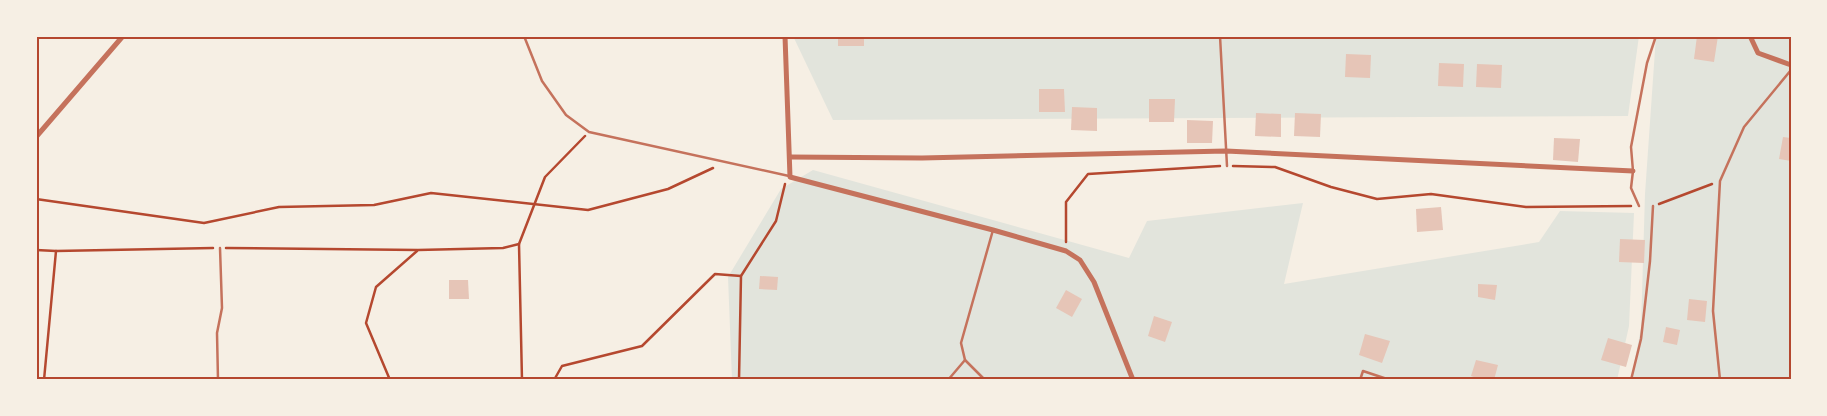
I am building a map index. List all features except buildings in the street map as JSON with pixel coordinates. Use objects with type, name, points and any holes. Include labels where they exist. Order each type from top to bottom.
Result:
[{"type":"street","points":[[36,137],[123,36]]},
{"type":"street","points":[[784,36],[790,177],[1066,251],[1080,260],[1094,282],[1133,380]]},
{"type":"street","points":[[1750,36],[1758,53],[1791,65]]},
{"type":"street","points":[[790,156],[922,158],[1226,151],[1633,171]]},
{"type":"lane","points":[[524,36],[542,82],[566,115],[589,132],[790,177]]},
{"type":"lane","points":[[1220,36],[1227,166]]},
{"type":"lane","points":[[1639,206],[1631,188],[1633,171],[1631,147],[1647,63],[1656,36]]},
{"type":"lane","points":[[1720,380],[1713,311],[1720,181],[1744,127],[1791,70]]},
{"type":"lane","points":[[1631,380],[1641,339],[1650,261],[1653,206]]},
{"type":"lane","points":[[985,380],[965,360],[961,343],[993,230]]},
{"type":"lane","points":[[218,380],[217,333],[222,308],[220,248]]},
{"type":"lane","points":[[948,380],[965,360]]},
{"type":"lane","points":[[1360,380],[1363,371],[1390,380]]},
{"type":"path","points":[[522,380],[519,244],[545,177],[589,132]]},
{"type":"path","points":[[36,199],[204,223],[279,207],[374,205],[431,193],[588,210],[668,188],[726,162]]},
{"type":"path","points":[[1066,251],[1066,202],[1088,174],[1227,166],[1275,166],[1331,186],[1377,199],[1431,194],[1526,207],[1639,206]]},
{"type":"path","points":[[739,380],[741,276],[776,221],[783,188],[790,177]]},
{"type":"path","points":[[1653,206],[1720,181]]},
{"type":"path","points":[[36,250],[220,248],[418,250],[503,248],[519,244]]},
{"type":"path","points":[[390,380],[366,323],[376,287],[418,250]]},
{"type":"path","points":[[44,380],[56,251]]},
{"type":"path","points":[[554,380],[562,366],[642,346],[715,274],[741,276]]},
{"type":"shaded area","points":[[793,36],[1639,36],[1628,116],[833,120]]},
{"type":"shaded area","points":[[1656,36],[1791,36],[1791,380],[1631,380],[1641,328],[1645,194]]},
{"type":"shaded area","points":[[813,170],[1129,258],[1147,221],[1303,203],[1284,284],[1539,242],[1560,211],[1634,213],[1629,326],[1617,380],[732,380],[728,277],[781,189]]}]
